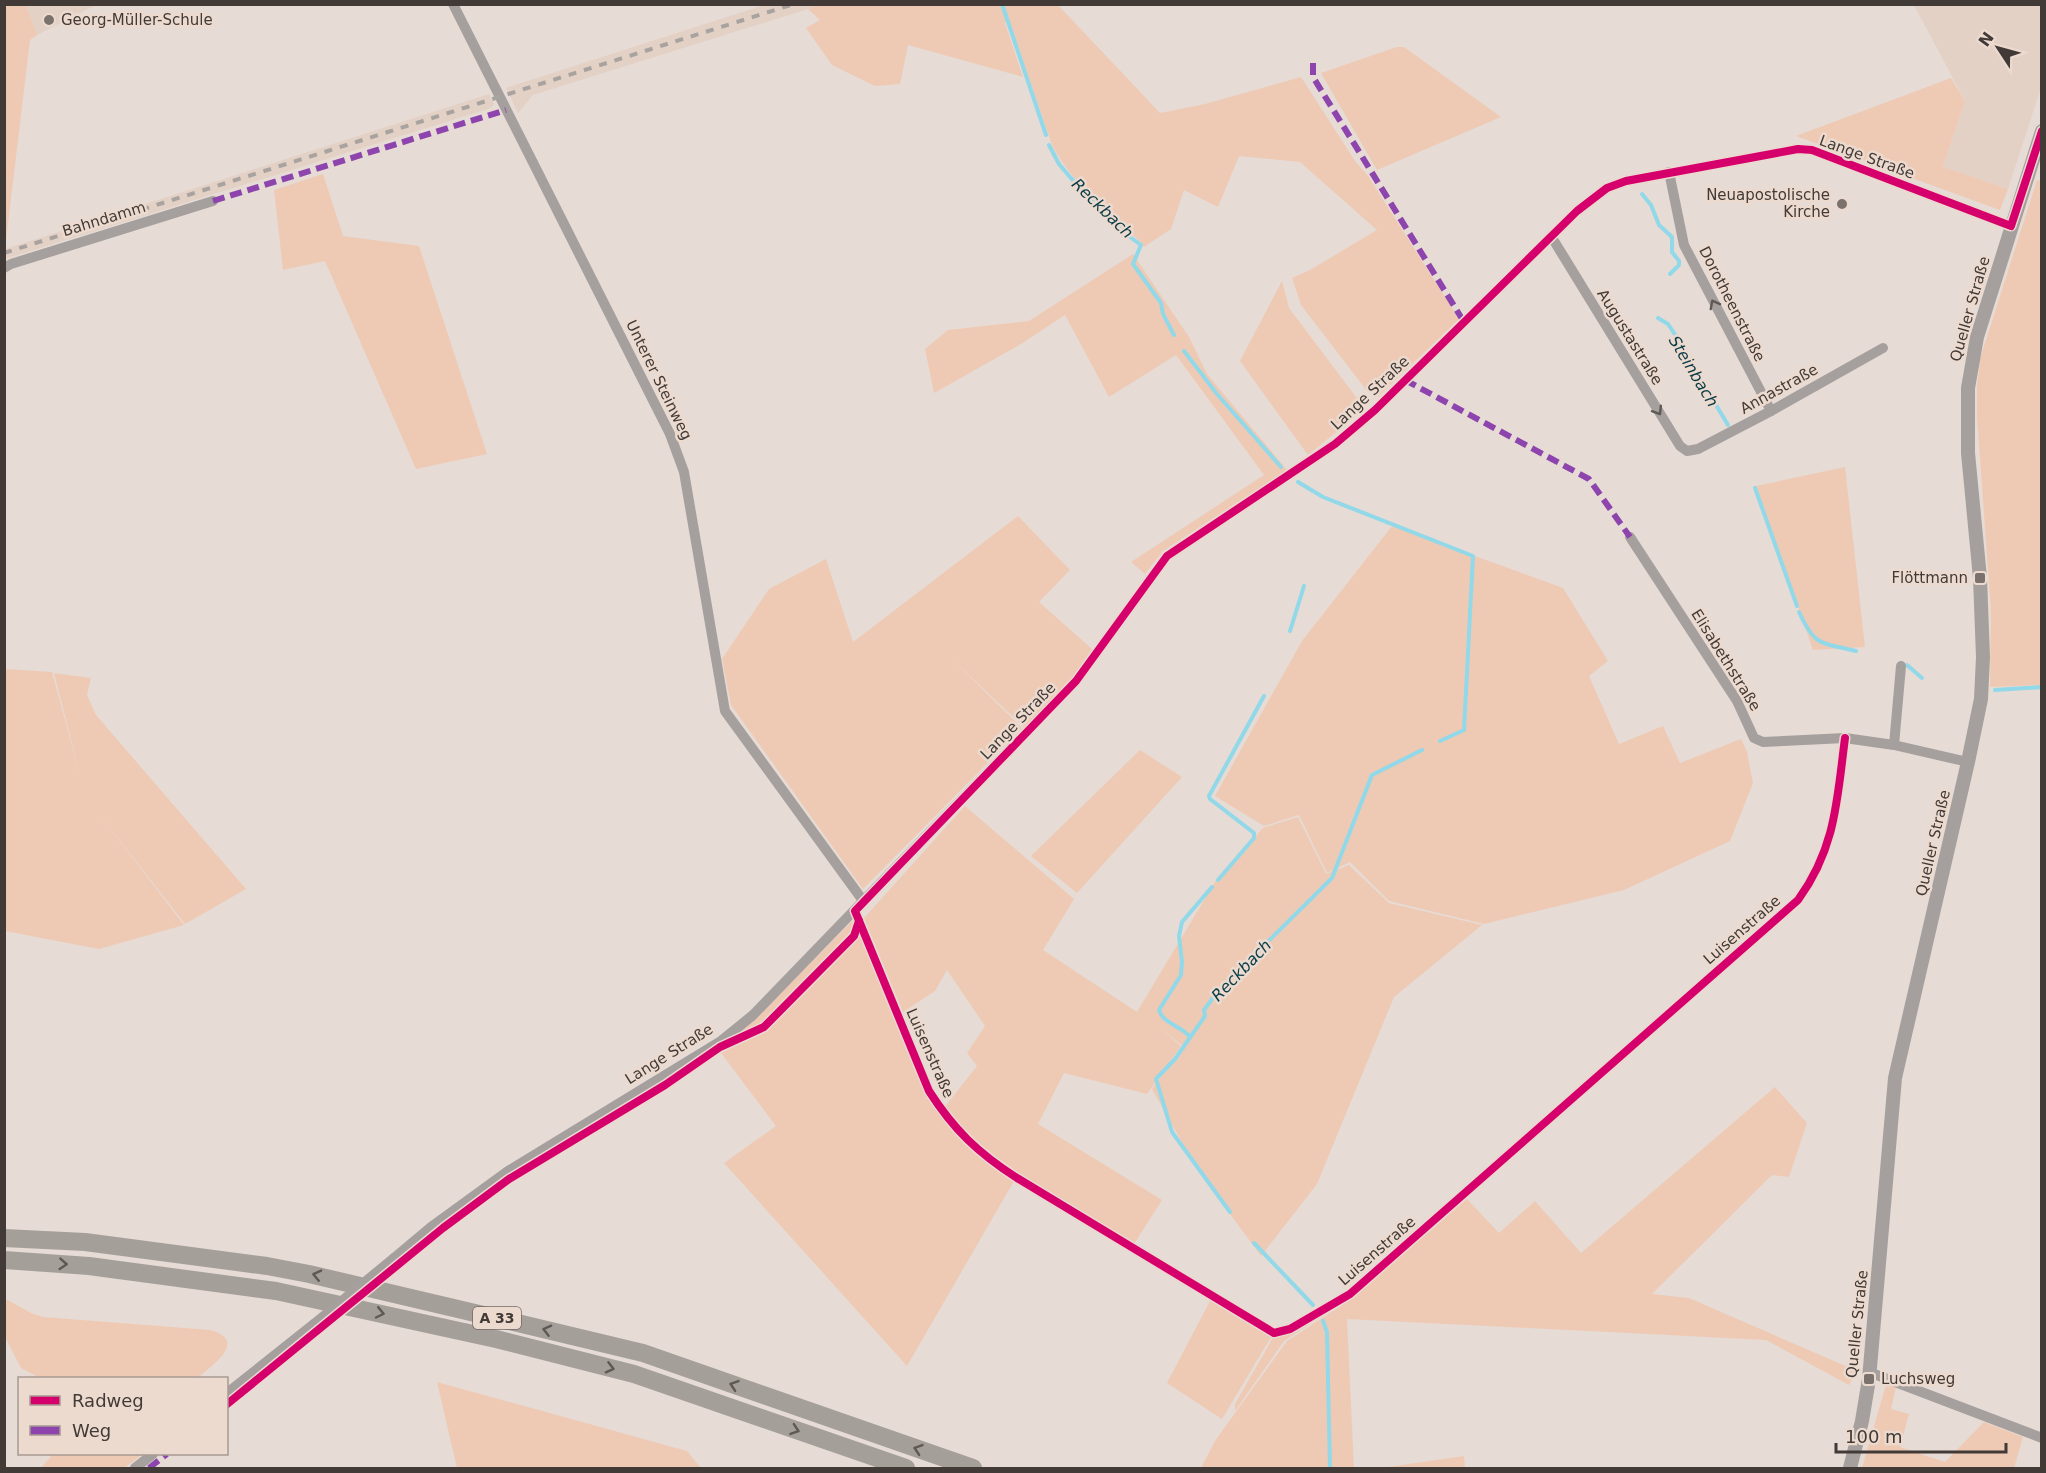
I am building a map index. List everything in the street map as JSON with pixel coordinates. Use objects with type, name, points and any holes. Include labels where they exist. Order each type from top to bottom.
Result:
[{"type":"highway","name":"A 33","points":[[4,1238],[85,1242],[267,1266],[526,1325],[643,1353],[974,1468]]},
{"type":"highway","name":"A 33","points":[[4,1260],[89,1266],[276,1291],[496,1339],[634,1374],[906,1468]]},
{"type":"street","name":"Unterer Steinweg","points":[[453,4],[670,434],[684,472],[725,711],[864,902]]},
{"type":"street","name":"Queller Straße","points":[[1850,1468],[1864,1412],[1869,1372],[1895,1078],[1981,699],[1983,657],[1980,567],[1968,437],[1968,388],[1977,337],[2042,131]]},
{"type":"street","name":"Lange Straße","points":[[228,1392],[431,1227],[508,1171],[554,1140],[721,1041],[753,1015],[1076,681],[1167,556],[1335,444],[1375,410],[1577,211],[1607,188],[1626,181],[1670,172],[1798,149],[1812,150],[2011,226]]},
{"type":"street","name":"Dorotheenstraße","points":[[1670,172],[1684,245],[1771,411]]},
{"type":"street","name":"Bahndamm","points":[[4,268],[213,201]]},
{"type":"street","name":"Augustastraße","points":[[1551,236],[1680,446],[1687,451]]},
{"type":"street","name":"Annastraße","points":[[1687,451],[1698,449],[1771,411],[1883,348]]},
{"type":"street","name":"Elisabethstraße","points":[[1630,537],[1737,701],[1754,738],[1763,742],[1845,738],[1894,744],[1968,762]]},
{"type":"street","points":[[1894,744],[1901,666]]},
{"type":"street","name":"Luisenstraße","points":[[855,911],[929,1091],[943,1112],[967,1140],[987,1159],[1274,1333],[1290,1329],[1350,1294],[1798,900],[1811,882],[1821,862],[1835,819],[1845,738]]},
{"type":"street","points":[[1869,1372],[2042,1438]]},
{"type":"street","points":[[135,1468],[152,1455]]},
{"type":"shaded area","points":[[5,4],[26,5],[37,35],[30,40],[5,249]]},
{"type":"shaded area","points":[[821,4],[1058,5],[1160,113],[1205,104],[1301,77],[1355,161],[1368,176],[1459,319],[1378,397],[1367,391],[1301,305],[1292,278],[1310,270],[1377,230],[1300,162],[1239,156],[1218,207],[1184,190],[1171,229],[1144,247],[1084,189],[1066,168],[1052,145],[1009,21],[1005,23],[1023,77],[908,45],[900,84],[875,86],[832,65],[806,28],[820,20],[808,9]]},
{"type":"shaded area","name":"Georg-Müller-Schule","points":[[26,5],[96,5],[37,35]]},
{"type":"shaded area","points":[[764,5],[821,5],[533,95],[518,113],[506,88]]},
{"type":"shaded area","points":[[1914,5],[2041,5],[2041,88],[2008,189],[1943,168],[1965,101]]},
{"type":"shaded area","points":[[1397,47],[1404,47],[1501,117],[1377,170],[1321,73]]},
{"type":"shaded area","points":[[1951,78],[1965,101],[1943,167],[2008,189],[2000,210],[1796,136]]},
{"type":"shaded area","points":[[489,94],[494,104],[491,108],[5,259],[5,249]]},
{"type":"shaded area","points":[[323,174],[343,236],[419,246],[487,454],[416,469],[325,261],[283,270],[274,190]]},
{"type":"shaded area","points":[[2037,180],[2042,182],[2041,685],[1990,687],[1991,612],[1977,416],[1977,387],[1980,359]]},
{"type":"shaded area","points":[[1133,254],[1189,337],[1207,374],[1287,470],[1163,551],[1145,574],[1131,562],[1264,475],[1176,355],[1109,397],[1065,315],[1021,344],[934,393],[925,349],[948,330],[1029,321]]},
{"type":"shaded area","points":[[1282,281],[1289,308],[1359,401],[1362,411],[1308,455],[1240,361]]},
{"type":"shaded area","points":[[1845,467],[1865,647],[1813,650],[1756,486]]},
{"type":"shaded area","points":[[1018,516],[1070,570],[1039,602],[1092,649],[1074,677],[1026,729],[952,659],[1022,728],[863,889],[731,705],[722,659],[769,589],[826,559],[853,642]]},
{"type":"shaded area","points":[[1392,526],[1563,588],[1608,661],[1589,676],[1619,744],[1663,726],[1680,763],[1741,739],[1747,752],[1753,783],[1730,841],[1624,890],[1484,924],[1389,901],[1350,862],[1327,873],[1299,815],[1264,826],[1215,796],[1302,641]]},
{"type":"shaded area","points":[[5,669],[52,672],[80,775],[54,673],[91,678],[87,695],[96,715],[246,889],[185,924],[96,810],[184,925],[99,949],[5,931]]},
{"type":"shaded area","points":[[1140,750],[1182,777],[1077,893],[1031,856]]},
{"type":"shaded area","points":[[965,806],[1074,899],[1043,950],[1137,1012],[1218,877],[1263,828],[1298,817],[1326,874],[1349,865],[1389,903],[1482,925],[1394,997],[1317,1184],[1261,1256],[1197,1169],[1152,1089],[1183,1046],[1161,1029],[1181,1046],[1147,1094],[1064,1073],[1038,1124],[1162,1200],[1134,1244],[991,1156],[944,1108],[977,1066],[967,1053],[985,1026],[947,970],[935,991],[903,1012],[864,918]]},
{"type":"shaded area","points":[[852,921],[854,923],[849,934],[761,1024],[732,1037],[754,1020]]},
{"type":"shaded area","points":[[861,936],[939,1113],[963,1143],[1014,1181],[907,1366],[724,1163],[776,1126],[721,1053],[764,1033]]},
{"type":"shaded area","points":[[1775,1087],[1807,1123],[1789,1177],[1772,1175],[1652,1294],[1689,1298],[1857,1371],[1849,1385],[1766,1340],[1347,1319],[1354,1468],[1201,1468],[1215,1441],[1287,1341],[1350,1300],[1467,1199],[1499,1233],[1535,1201],[1581,1253]]},
{"type":"shaded area","points":[[4,1298],[43,1317],[211,1330],[222,1335],[227,1341],[227,1347],[218,1360],[199,1377],[38,1377],[21,1368],[5,1337]]},
{"type":"shaded area","points":[[1210,1301],[1271,1337],[1222,1419],[1167,1383]]},
{"type":"shaded area","points":[[1326,1314],[1284,1341],[1235,1411],[1235,1404],[1275,1334]]},
{"type":"shaded area","points":[[437,1382],[687,1451],[701,1468],[457,1468]]},
{"type":"shaded area","points":[[1886,1385],[1896,1387],[1891,1409],[1909,1414],[1900,1447],[1945,1462],[1984,1422],[2023,1437],[2014,1468],[1862,1468]]},
{"type":"shaded area","points":[[52,1455],[142,1455],[124,1468],[41,1468]]},
{"type":"shaded area","points":[[1464,1456],[1465,1468],[1381,1468]]},
{"type":"waterway","name":"Reckbach","points":[[1002,4],[1046,135]]},
{"type":"waterway","name":"Reckbach","points":[[1049,145],[1059,164],[1070,177],[1122,231],[1141,245],[1133,264],[1161,303],[1163,314],[1174,335]]},
{"type":"waterway","name":"Steinbach","points":[[1642,194],[1651,205],[1659,225],[1672,237],[1672,252],[1679,261],[1679,265],[1670,274]]},
{"type":"waterway","name":"Steinbach","points":[[1658,318],[1668,324],[1678,339],[1697,378],[1704,385],[1728,425]]},
{"type":"waterway","name":"Reckbach","points":[[1184,351],[1217,394],[1281,467]]},
{"type":"waterway","name":"Reckbach","points":[[1298,482],[1323,497],[1473,556],[1464,730],[1440,741]]},
{"type":"waterway","name":"Steinbach","points":[[1755,488],[1797,606]]},
{"type":"waterway","points":[[1290,631],[1304,586]]},
{"type":"waterway","name":"Steinbach","points":[[1799,612],[1810,632],[1820,641],[1856,651]]},
{"type":"waterway","name":"Steinbach","points":[[1907,665],[1922,678]]},
{"type":"waterway","name":"Steinbach","points":[[1995,690],[2042,687]]},
{"type":"waterway","points":[[1218,880],[1254,838],[1254,833],[1209,796],[1264,696]]},
{"type":"waterway","name":"Reckbach","points":[[1230,1212],[1172,1132],[1156,1079],[1175,1059],[1205,1016],[1204,1010],[1218,991],[1332,878],[1372,775],[1422,750]]},
{"type":"waterway","points":[[1190,1037],[1164,1019],[1159,1010],[1181,975],[1179,936],[1182,922],[1212,887]]},
{"type":"waterway","name":"Reckbach","points":[[1254,1243],[1313,1305]]},
{"type":"waterway","name":"Reckbach","points":[[1323,1321],[1327,1332],[1330,1468]]},
{"type":"railway","points":[[4,253],[794,4]]},
{"type":"marked path","points":[[1313,63],[1313,77],[1464,322]]},
{"type":"marked path","points":[[213,201],[506,110]]},
{"type":"marked path","points":[[1405,380],[1589,479],[1630,537]]},
{"type":"marked path","points":[[149,1468],[166,1455]]},
{"type":"cycle path","points":[[1845,738],[1833,822],[1820,861],[1811,881],[1798,900],[1350,1294],[1290,1329],[1274,1333],[1017,1178],[968,1140],[948,1118],[929,1091],[855,911],[1076,681],[1167,556],[1335,444],[1375,410],[1577,211],[1607,188],[1626,181],[1798,149],[1812,150],[2011,226],[2042,131]]},
{"type":"cycle path","points":[[228,1403],[443,1228],[509,1179],[665,1085],[720,1047],[764,1027],[854,936],[859,921]]},
{"type":"place","name":"Georg-Müller-Schule","points":[[49,20]]},
{"type":"place","name":"Neuapostolische Kirche","points":[[1842,204]]},
{"type":"place","name":"Flöttmann","points":[[1980,578]]},
{"type":"place","name":"Luchsweg","points":[[1869,1379]]}]
